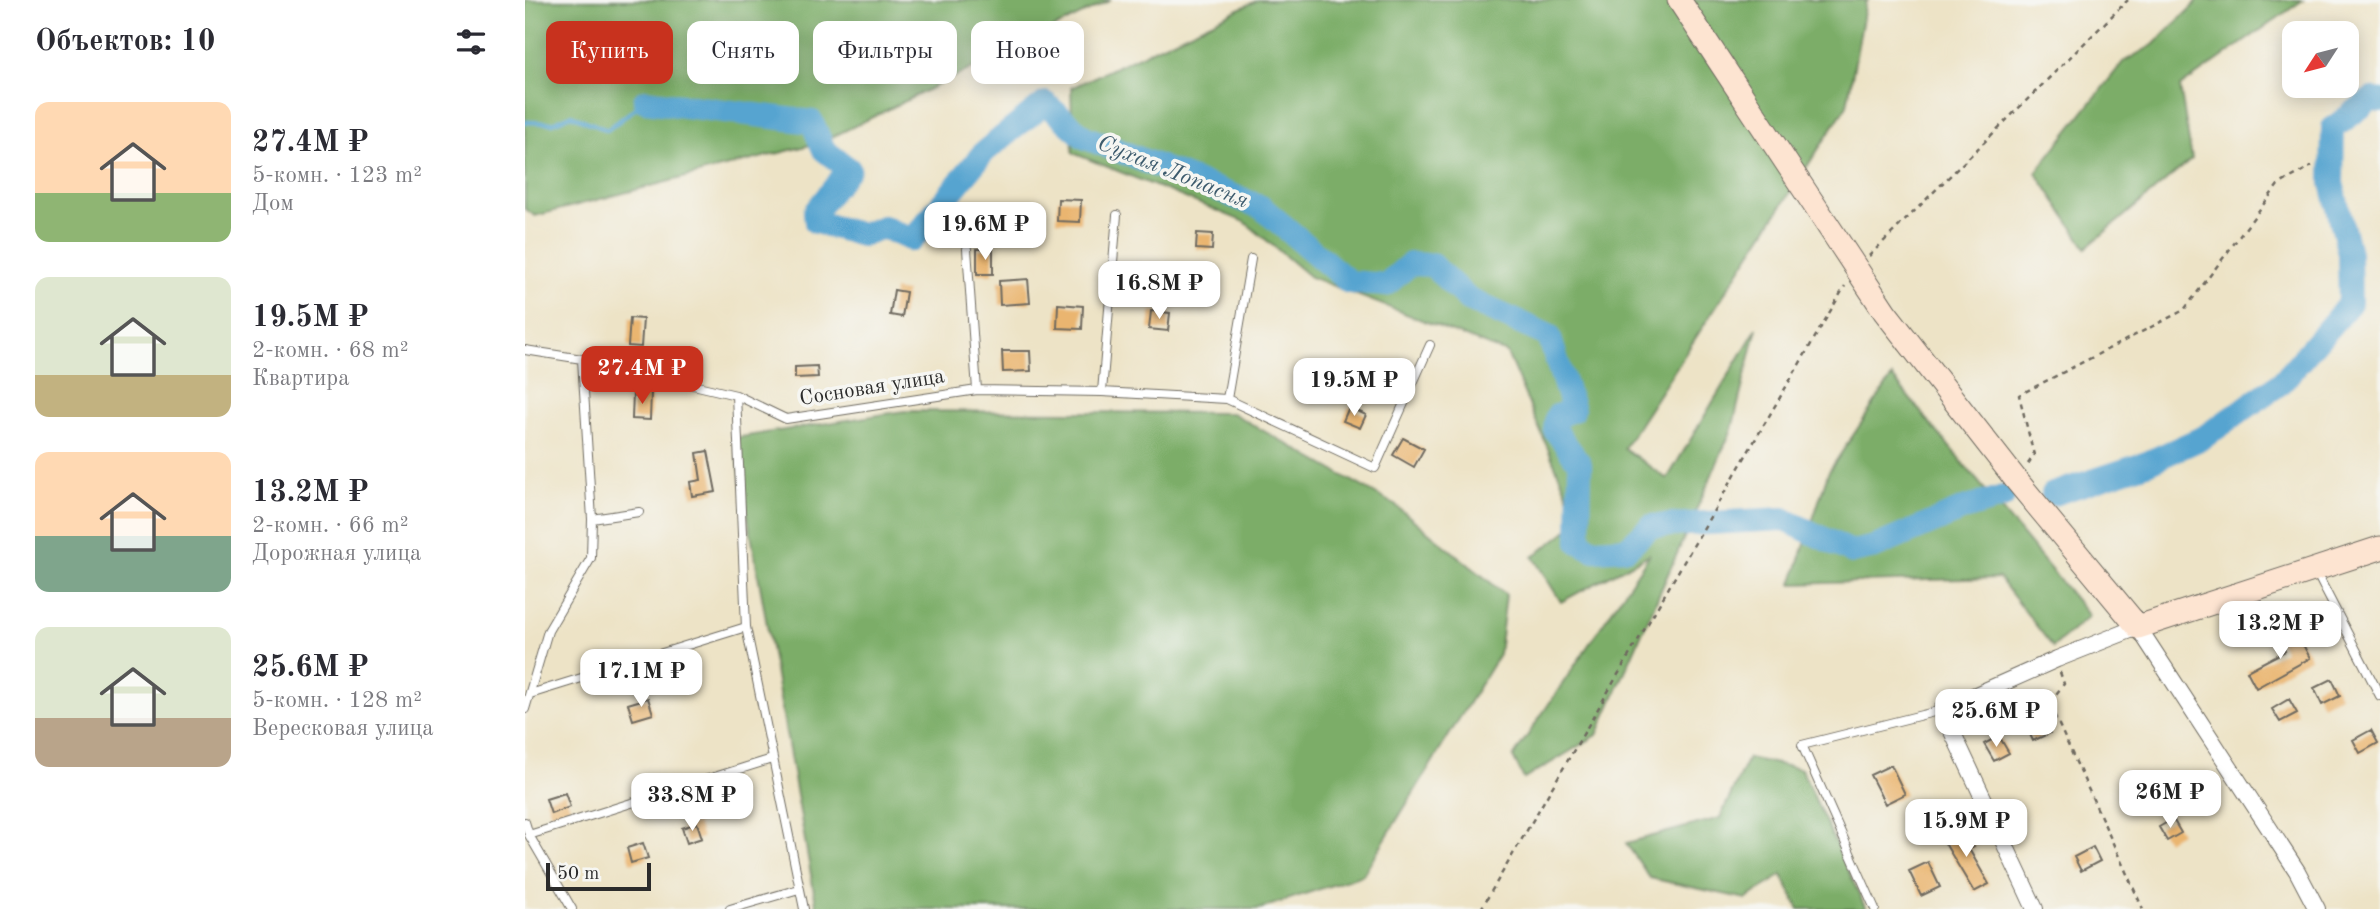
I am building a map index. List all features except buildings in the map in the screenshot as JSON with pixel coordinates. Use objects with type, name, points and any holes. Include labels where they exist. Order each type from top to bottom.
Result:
[{"type":"street","points":[[1679,0],[1885,312],[2017,481],[2138,627],[2297,871],[2317,909]]},
{"type":"street","points":[[2035,909],[1942,710],[2057,659],[2138,627],[2380,548]]},
{"type":"lane","points":[[1102,392],[1117,215]]},
{"type":"lane","name":"Сосновая улица","points":[[967,249],[977,390]]},
{"type":"lane","points":[[1227,398],[1251,259]]},
{"type":"lane","name":"Сосновая улица","points":[[525,350],[582,359],[736,395],[786,419],[977,390],[1227,398],[1375,468],[1430,345]]},
{"type":"lane","points":[[525,709],[548,631],[591,558],[593,519],[582,359]]},
{"type":"lane","points":[[736,395],[746,626],[804,909]]},
{"type":"lane","points":[[593,519],[639,512]]},
{"type":"lane","points":[[2315,569],[2380,696]]},
{"type":"lane","points":[[530,694],[746,626]]},
{"type":"lane","points":[[1875,909],[1802,745],[1942,710]]},
{"type":"lane","points":[[529,835],[772,759]]},
{"type":"lane","points":[[525,822],[529,835],[572,909]]},
{"type":"lane","points":[[730,909],[799,889]]},
{"type":"path","points":[[1481,909],[1823,321],[1856,270],[2128,0]]},
{"type":"path","points":[[2017,481],[2034,455],[2019,395],[2184,310],[2278,185],[2312,166]]},
{"type":"path","points":[[2057,659],[2064,684],[2049,703],[2143,909]]},
{"type":"green space","points":[[525,0],[1051,0],[1055,3],[1059,0],[1111,0],[1068,21],[971,21],[971,69],[957,76],[957,21],[813,21],[813,84],[940,84],[822,142],[535,216],[525,209]]},
{"type":"green space","points":[[1258,0],[1869,0],[1866,1],[1847,105],[1624,448],[1667,479],[1757,328],[1732,429],[1597,735],[1524,779],[1513,757],[1650,554],[1561,602],[1533,557],[1579,521],[1507,353],[1310,277],[1245,222],[1073,153],[1071,88]]},
{"type":"green space","points":[[2199,0],[2303,0],[2180,87],[2192,159],[2086,248],[2036,172],[2123,62],[2153,45]]},
{"type":"green space","points":[[1892,377],[2089,616],[2053,647],[1999,578],[1792,584],[1828,473]]},
{"type":"green space","points":[[904,411],[1232,413],[1395,505],[1506,595],[1499,654],[1363,875],[1259,909],[817,909],[734,438]]},
{"type":"green space","points":[[1748,758],[1801,769],[1866,909],[1799,909],[1782,875],[1746,899],[1650,878],[1626,843],[1720,818]]},
{"type":"waterway","name":"Сухая Лопасня","points":[[2053,494],[2147,463],[2204,437],[2281,383],[2350,303],[2349,253],[2332,183],[2333,128],[2372,99],[2380,101]]},
{"type":"waterway","name":"Сухая Лопасня","points":[[525,122],[553,123],[571,115],[607,130],[645,101]]},
{"type":"waterway","name":"Сухая Лопасня","points":[[645,101],[812,122],[824,150],[849,169],[815,212],[816,222],[862,235],[883,227],[912,240],[984,152],[1045,103],[1084,137],[1261,207],[1349,282],[1386,285],[1410,264],[1432,265],[1469,300],[1549,336],[1573,410],[1557,416],[1555,430],[1580,464],[1579,542],[1594,550],[1627,548],[1651,526],[1783,519],[1852,552],[1875,547],[1964,509],[2003,497]]}]
